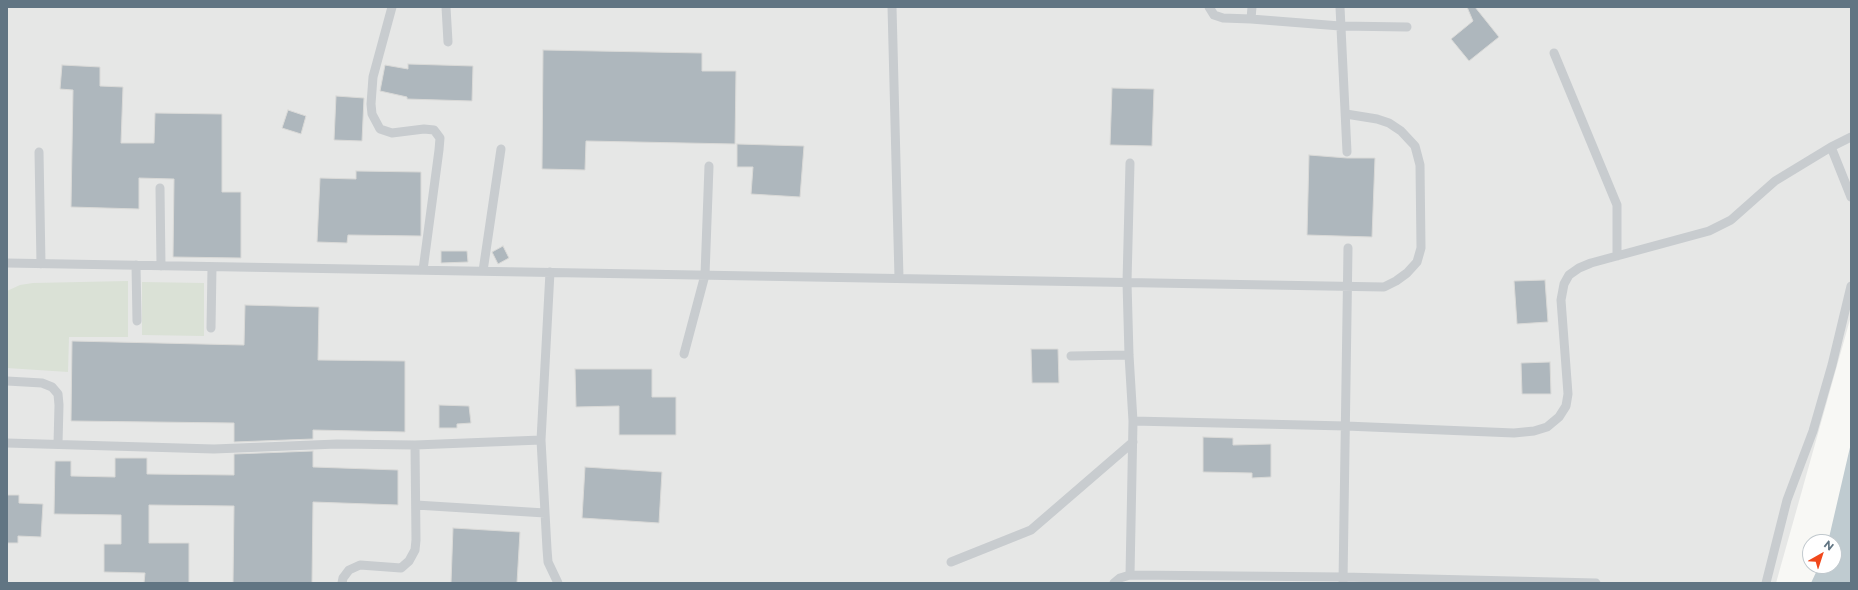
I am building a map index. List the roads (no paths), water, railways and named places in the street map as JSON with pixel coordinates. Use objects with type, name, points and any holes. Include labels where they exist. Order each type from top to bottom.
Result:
[{"type":"lane","points":[[392,7],[374,77],[371,104],[372,114],[380,129],[392,133],[424,129],[434,130],[440,138],[440,150],[423,270]]},
{"type":"lane","points":[[446,7],[448,42]]},
{"type":"lane","points":[[892,7],[899,278]]},
{"type":"lane","points":[[1209,7],[1214,15],[1223,18],[1251,18],[1340,26],[1408,27]]},
{"type":"lane","points":[[1251,18],[1252,7]]},
{"type":"lane","points":[[1340,7],[1347,152]]},
{"type":"lane","points":[[1554,54],[1617,205],[1617,256]]},
{"type":"lane","points":[[7,263],[1384,287],[1407,273],[1417,262],[1421,248],[1420,165],[1414,146],[1401,131],[1389,123],[1377,119],[1346,114]]},
{"type":"lane","points":[[1133,420],[1346,426],[1514,433],[1534,431],[1547,427],[1559,417],[1566,406],[1568,394],[1561,300],[1564,284],[1570,275],[1579,268],[1709,231],[1731,220],[1775,182],[1831,147],[1851,137]]},
{"type":"lane","points":[[1831,147],[1851,197]]},
{"type":"lane","points":[[484,271],[501,149]]},
{"type":"lane","points":[[39,152],[41,264]]},
{"type":"lane","points":[[1130,163],[1127,282],[1133,420],[1130,575]]},
{"type":"lane","points":[[684,354],[705,275],[709,166]]},
{"type":"lane","points":[[160,188],[161,266]]},
{"type":"lane","points":[[1343,580],[1349,286],[1348,248]]},
{"type":"lane","points":[[136,265],[137,321]]},
{"type":"lane","points":[[211,328],[212,267]]},
{"type":"lane","points":[[550,272],[541,440],[548,562],[558,583]]},
{"type":"lane","points":[[1766,583],[1787,500],[1813,430],[1832,365],[1851,286]]},
{"type":"lane","points":[[1071,356],[1129,355]]},
{"type":"lane","points":[[7,381],[42,383],[52,387],[58,394],[58,444]]},
{"type":"lane","points":[[7,443],[214,449],[337,444],[415,445],[541,440]]},
{"type":"lane","points":[[951,562],[1031,530],[1133,442]]},
{"type":"lane","points":[[342,583],[342,578],[349,570],[360,564],[401,568],[409,561],[415,550],[415,445]]},
{"type":"lane","points":[[416,505],[545,513]]},
{"type":"lane","points":[[1114,583],[1120,578],[1130,575],[1273,580],[1596,583]]}]
